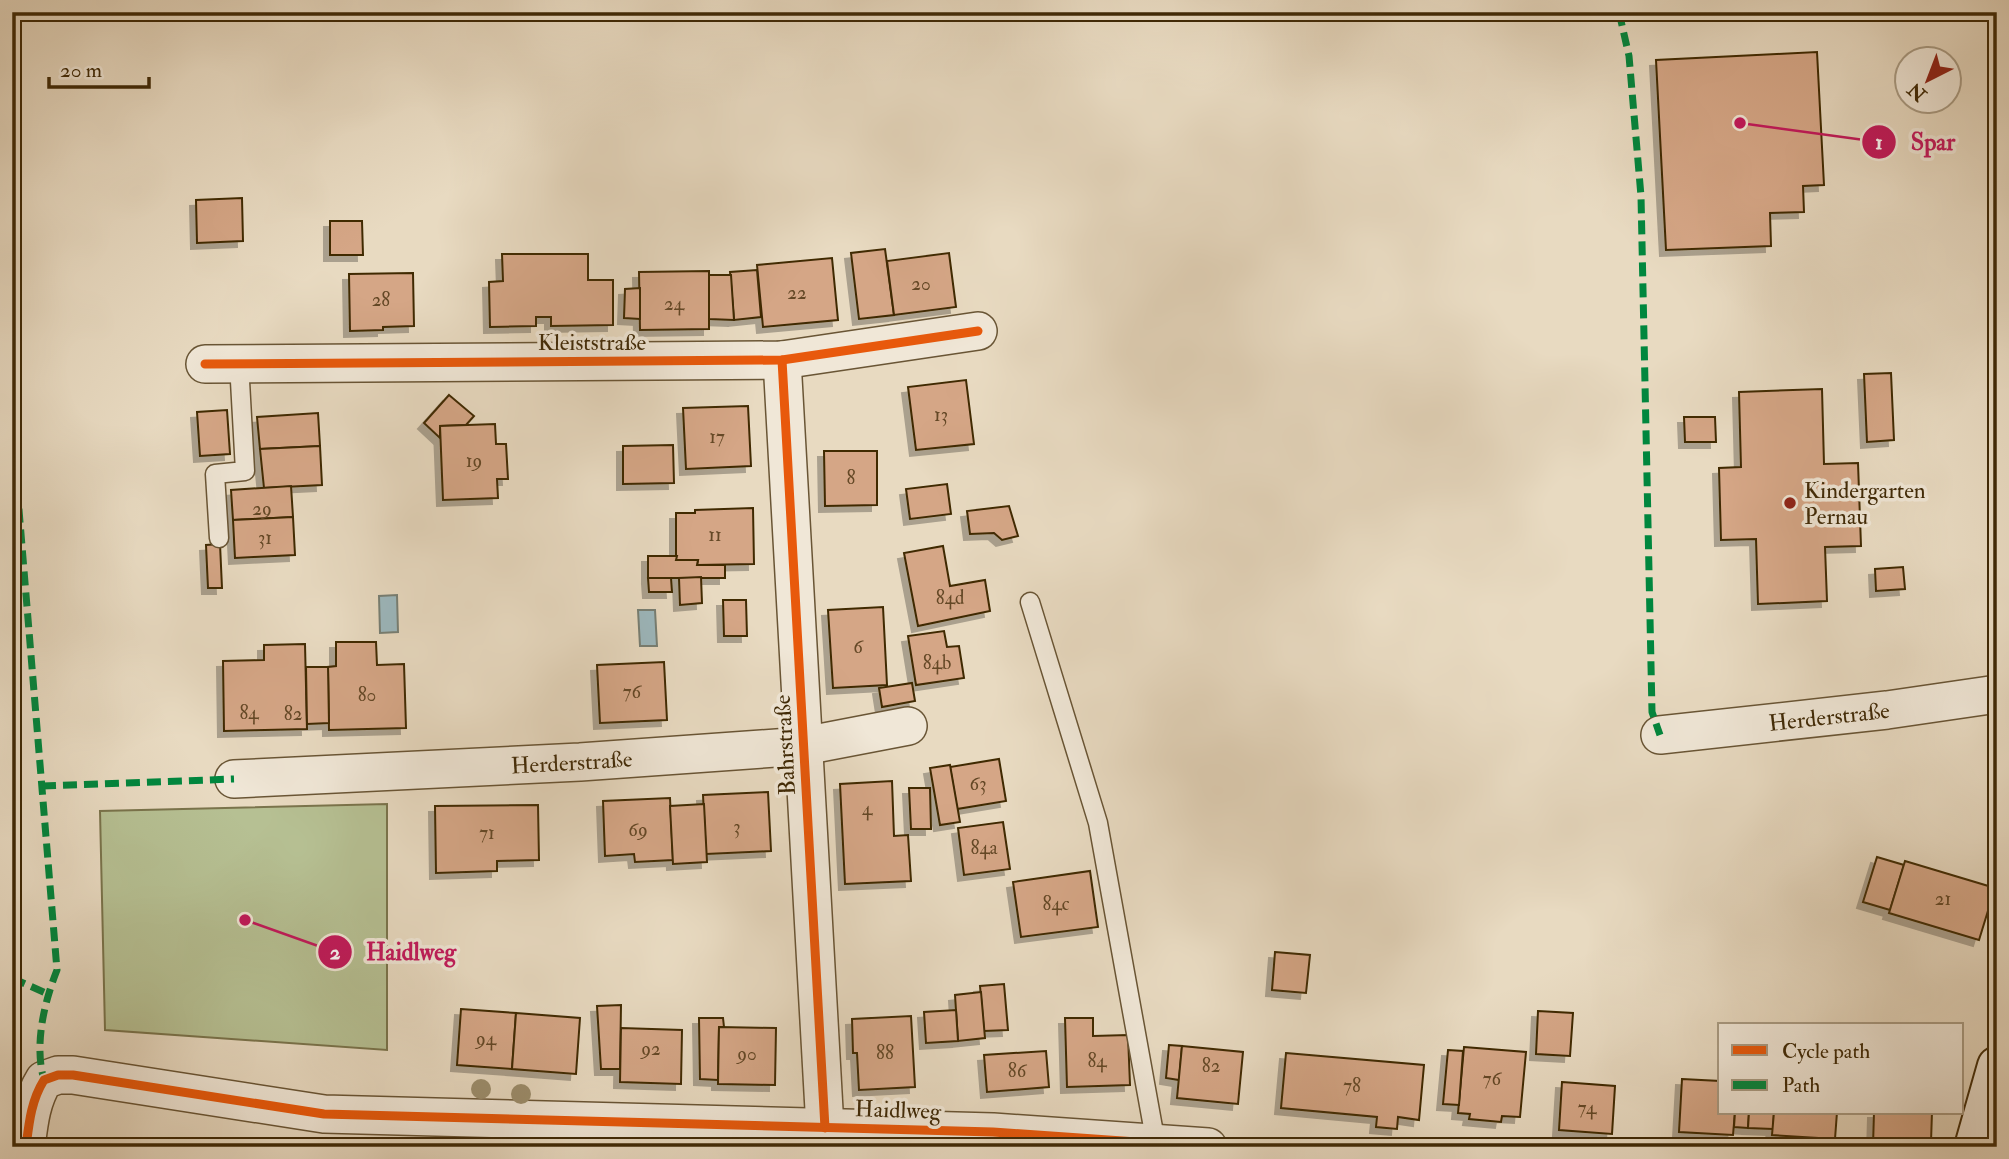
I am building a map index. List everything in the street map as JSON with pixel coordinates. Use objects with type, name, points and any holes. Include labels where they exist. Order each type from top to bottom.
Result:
[{"type":"street","name":"Kleiststraße","points":[[222,364],[782,360],[978,331]]},
{"type":"street","name":"Bahrstraße","points":[[782,360],[825,1128]]},
{"type":"street","name":"Herderstraße","points":[[1660,735],[1888,710],[1997,694]]},
{"type":"street","name":"Herderstraße","points":[[234,779],[580,762],[804,746],[908,726]]},
{"type":"street","points":[[1973,1147],[1997,1066]]},
{"type":"street","name":"Haidlweg","points":[[26,1147],[31,1111],[36,1093],[44,1080],[58,1075],[73,1075],[324,1114],[825,1128],[993,1139],[1208,1147]]},
{"type":"lane","points":[[219,538],[215,474],[245,471],[222,364]]},
{"type":"lane","points":[[1030,602],[1098,823],[1156,1144]]},
{"type":"green space","points":[[387,804],[387,1050],[105,1030],[100,811]]},
{"type":"water","points":[[397,595],[398,632],[380,633],[379,596]]},
{"type":"water","points":[[638,610],[655,610],[657,646],[640,646]]},
{"type":"building","points":[[1817,52],[1824,185],[1803,186],[1804,212],[1770,213],[1771,246],[1666,250],[1656,60]]},
{"type":"building","points":[[242,198],[243,241],[197,243],[196,200]]},
{"type":"building","points":[[330,221],[362,221],[363,255],[330,255]]},
{"type":"building","points":[[885,249],[894,315],[859,319],[851,253]]},
{"type":"building","points":[[949,253],[956,307],[894,315],[887,261]]},
{"type":"building","points":[[502,254],[588,254],[588,280],[613,280],[613,325],[551,326],[551,317],[536,317],[536,326],[490,327],[489,282],[503,281]]},
{"type":"building","points":[[832,258],[838,320],[763,327],[757,265]]},
{"type":"building","points":[[757,270],[761,317],[734,320],[730,272]]},
{"type":"building","points":[[709,271],[709,329],[640,330],[639,272]]},
{"type":"building","points":[[413,273],[414,326],[350,331],[349,274]]},
{"type":"building","points":[[709,275],[731,275],[734,320],[709,319]]},
{"type":"building","points":[[640,288],[640,319],[624,318],[625,289]]},
{"type":"building","points":[[1891,373],[1894,440],[1867,442],[1864,374]]},
{"type":"building","points":[[966,380],[974,444],[916,450],[908,387]]},
{"type":"building","name":"Kindergarten Pernau","points":[[1822,389],[1824,464],[1858,463],[1861,546],[1825,547],[1827,601],[1758,604],[1756,539],[1721,540],[1719,468],[1741,467],[1739,392]]},
{"type":"building","points":[[449,395],[474,416],[466,425],[440,426],[440,438],[424,423]]},
{"type":"building","points":[[748,406],[751,466],[686,469],[683,408]]},
{"type":"building","points":[[227,410],[230,454],[200,456],[197,412]]},
{"type":"building","points":[[318,413],[320,446],[260,449],[257,417]]},
{"type":"building","points":[[1684,417],[1715,417],[1716,442],[1685,442]]},
{"type":"building","points":[[495,424],[496,444],[506,444],[508,479],[497,479],[498,498],[443,500],[440,426]]},
{"type":"building","points":[[673,445],[674,483],[623,484],[623,446]]},
{"type":"building","points":[[320,446],[322,485],[264,488],[260,449]]},
{"type":"building","points":[[824,451],[877,451],[877,505],[825,506]]},
{"type":"building","points":[[947,484],[951,514],[910,519],[906,489]]},
{"type":"building","points":[[291,486],[293,517],[233,520],[231,490]]},
{"type":"building","points":[[1009,506],[1018,536],[1002,540],[994,533],[970,534],[967,511]]},
{"type":"building","points":[[753,508],[754,564],[697,565],[698,560],[676,560],[676,513]]},
{"type":"building","points":[[293,517],[295,555],[235,558],[233,520]]},
{"type":"building","points":[[220,544],[222,588],[208,588],[206,545]]},
{"type":"building","points":[[943,546],[950,586],[985,580],[990,611],[918,626],[904,553]]},
{"type":"building","points":[[648,556],[677,556],[676,560],[698,560],[697,565],[725,565],[725,578],[648,578]]},
{"type":"building","points":[[1903,567],[1905,589],[1876,591],[1875,569]]},
{"type":"building","points":[[701,577],[702,603],[680,605],[679,578]]},
{"type":"building","points":[[648,578],[671,578],[672,592],[649,592]]},
{"type":"building","points":[[723,600],[746,600],[747,636],[724,636]]},
{"type":"building","points":[[883,607],[887,685],[833,688],[828,610]]},
{"type":"building","points":[[944,631],[947,647],[959,646],[964,678],[916,685],[908,636]]},
{"type":"building","points":[[336,642],[376,642],[377,665],[404,664],[406,728],[329,730],[328,667],[336,666]]},
{"type":"building","points":[[305,644],[307,729],[224,731],[223,661],[264,660],[264,645]]},
{"type":"building","points":[[664,662],[667,720],[600,723],[597,665]]},
{"type":"building","points":[[306,667],[328,667],[329,723],[307,724]]},
{"type":"building","points":[[912,683],[915,701],[882,707],[879,688]]},
{"type":"building","points":[[999,759],[1006,801],[957,809],[950,767]]},
{"type":"building","points":[[950,765],[960,822],[940,825],[930,768]]},
{"type":"building","points":[[892,781],[894,836],[908,835],[911,881],[845,884],[840,784]]},
{"type":"building","points":[[909,788],[930,788],[931,829],[911,829]]},
{"type":"building","points":[[768,792],[771,851],[706,854],[703,795]]},
{"type":"building","points":[[670,798],[673,860],[635,862],[634,854],[605,856],[603,801]]},
{"type":"building","points":[[704,804],[707,862],[673,864],[670,806]]},
{"type":"building","points":[[538,805],[539,860],[497,861],[497,871],[436,873],[435,806]]},
{"type":"building","points":[[1003,822],[1010,869],[964,875],[958,828]]},
{"type":"building","points":[[1877,857],[1904,865],[1890,910],[1863,902]]},
{"type":"building","points":[[1905,861],[1995,888],[1979,940],[1889,913]]},
{"type":"building","points":[[1090,871],[1098,927],[1021,937],[1013,882]]},
{"type":"building","points":[[1275,952],[1310,955],[1306,993],[1272,990]]},
{"type":"building","points":[[1004,984],[1008,1030],[984,1031],[980,986]]},
{"type":"building","points":[[981,992],[985,1038],[958,1041],[955,995]]},
{"type":"building","points":[[621,1005],[620,1069],[601,1069],[597,1006]]},
{"type":"building","points":[[461,1009],[516,1013],[512,1069],[457,1065]]},
{"type":"building","points":[[956,1010],[958,1041],[926,1043],[924,1012]]},
{"type":"building","points":[[1538,1011],[1573,1013],[1570,1056],[1536,1054]]},
{"type":"building","points":[[516,1013],[580,1018],[576,1074],[512,1069]]},
{"type":"building","points":[[911,1016],[915,1087],[859,1090],[857,1053],[853,1053],[852,1019]]},
{"type":"building","points":[[699,1018],[723,1018],[724,1027],[719,1027],[718,1080],[700,1079]]},
{"type":"building","points":[[1065,1018],[1093,1018],[1093,1036],[1128,1035],[1130,1085],[1067,1087]]},
{"type":"building","points":[[719,1027],[776,1028],[775,1085],[718,1084]]},
{"type":"building","points":[[621,1028],[682,1030],[681,1084],[620,1082]]},
{"type":"building","points":[[1169,1045],[1182,1046],[1179,1080],[1166,1078]]},
{"type":"building","points":[[1182,1046],[1243,1052],[1238,1104],[1177,1098]]},
{"type":"building","points":[[1464,1047],[1526,1052],[1520,1117],[1502,1116],[1501,1122],[1469,1119],[1470,1114],[1458,1113]]},
{"type":"building","points":[[1448,1050],[1463,1051],[1459,1105],[1443,1104]]},
{"type":"building","points":[[1046,1051],[1049,1087],[987,1092],[984,1055]]},
{"type":"building","points":[[1286,1053],[1424,1065],[1419,1120],[1398,1117],[1397,1129],[1376,1127],[1377,1117],[1281,1108]]},
{"type":"building","points":[[1682,1079],[1718,1081],[1718,1114],[1735,1114],[1733,1135],[1679,1132]]},
{"type":"building","points":[[1562,1082],[1615,1086],[1612,1134],[1559,1130]]},
{"type":"building","points":[[1735,1114],[1749,1114],[1748,1128],[1734,1127]]},
{"type":"building","points":[[1749,1114],[1774,1114],[1773,1129],[1748,1128]]},
{"type":"building","points":[[1774,1114],[1837,1114],[1835,1139],[1772,1135]]},
{"type":"building","points":[[1874,1114],[1932,1114],[1931,1142],[1915,1141],[1915,1147],[1873,1146]]},
{"type":"marked path","points":[[1619,12],[1629,56],[1641,196],[1652,712],[1660,735]]},
{"type":"marked path","points":[[12,425],[57,970],[48,996],[40,1039],[44,1080]]},
{"type":"marked path","points":[[42,786],[234,779]]},
{"type":"marked path","points":[[12,978],[48,994]]},
{"type":"cycle path","points":[[205,364],[782,360],[978,331]]},
{"type":"cycle path","points":[[782,360],[825,1128]]},
{"type":"cycle path","points":[[26,1147],[36,1096],[44,1080],[58,1075],[73,1075],[324,1114],[993,1132],[1208,1147]]},
{"type":"place","name":"Spar","points":[[1740,123]]},
{"type":"place","name":"Kindergarten Pernau","points":[[1790,503]]},
{"type":"place","name":"Haidlweg","points":[[245,920]]}]
